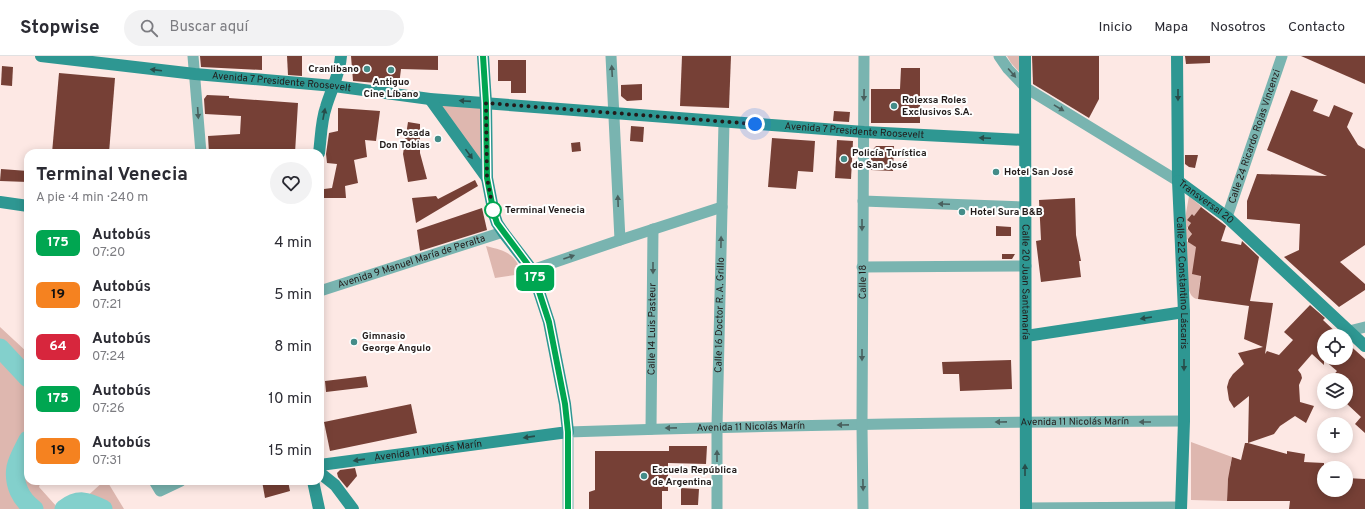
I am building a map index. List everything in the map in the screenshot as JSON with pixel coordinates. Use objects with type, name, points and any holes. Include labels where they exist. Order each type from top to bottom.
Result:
[{"type":"street","name":"Avenida 7 Presidente Roosevelt","points":[[41,56],[195,74],[334,86],[430,99],[864,132],[1024,140]]},
{"type":"street","points":[[193,56],[201,149]]},
{"type":"street","points":[[320,149],[322,128],[326,108],[339,72],[342,56]]},
{"type":"street","points":[[483,56],[486,103],[487,178],[497,223],[532,270],[549,322],[556,351],[568,432],[568,509]]},
{"type":"street","points":[[612,56],[620,240]]},
{"type":"street","name":"Calle 18","points":[[863,509],[862,201],[864,56]]},
{"type":"street","name":"Transversal 20","points":[[1000,56],[1008,69],[1026,88],[1178,181],[1227,217],[1346,329]]},
{"type":"street","name":"Calle 20 Juan Santamaría","points":[[1025,56],[1026,509]]},
{"type":"street","name":"Calle 22 Constantino Láscaris","points":[[1177,56],[1178,181],[1184,312],[1184,421],[1181,508]]},
{"type":"street","name":"Calle 24 Ricardo Rojas Vincenzi","points":[[1227,217],[1282,56]]},
{"type":"street","points":[[430,99],[487,178]]},
{"type":"street","name":"Calle 16 Doctor R. A. Grillo","points":[[717,509],[717,427],[724,122]]},
{"type":"street","points":[[862,201],[1025,207]]},
{"type":"street","points":[[0,202],[24,205]]},
{"type":"street","points":[[532,270],[722,207]]},
{"type":"street","name":"Calle 14 Luis Pasteur","points":[[652,429],[653,229]]},
{"type":"street","name":"Avenida 9 Manuel María de Peralta","points":[[324,290],[504,232]]},
{"type":"street","points":[[862,267],[1026,266]]},
{"type":"street","points":[[1026,336],[1184,312]]},
{"type":"street","points":[[1353,330],[1365,327]]},
{"type":"street","name":"Transversal 20","points":[[1353,335],[1365,346]]},
{"type":"street","name":"Avenida 11 Nicolás Marín","points":[[324,464],[568,432],[717,427],[1184,421]]},
{"type":"street","points":[[324,476],[335,485],[353,509]]},
{"type":"street","points":[[156,485],[160,492],[173,485]]},
{"type":"street","points":[[314,485],[319,509]]},
{"type":"street","points":[[1026,509],[1181,508]]},
{"type":"shaded area","points":[[1007,56],[1021,56],[1022,75],[1011,63]]},
{"type":"shaded area","points":[[430,99],[486,103],[487,178]]},
{"type":"shaded area","points":[[1189,196],[1202,207],[1194,216],[1192,214],[1187,220],[1191,223],[1187,228],[1192,234],[1186,241],[1202,249],[1198,299],[1190,294],[1188,288],[1185,219]]},
{"type":"shaded area","points":[[486,246],[509,254],[513,257],[522,274],[495,278]]},
{"type":"shaded area","points":[[0,327],[24,349],[24,485],[40,485],[39,487],[57,507],[62,509],[0,509]]},
{"type":"shaded area","points":[[1191,442],[1232,457],[1230,466],[1248,480],[1228,479],[1227,501],[1191,500]]},
{"type":"shaded area","points":[[100,485],[109,485],[124,509],[73,509]]},
{"type":"building","points":[[200,56],[262,56],[262,70],[201,67]]},
{"type":"building","points":[[287,56],[302,56],[302,76],[288,75]]},
{"type":"building","points":[[351,56],[438,56],[438,70],[401,69],[399,85],[353,81]]},
{"type":"building","points":[[682,56],[731,56],[729,108],[680,106]]},
{"type":"building","points":[[1032,56],[1099,56],[1099,99],[1089,118],[1033,84]]},
{"type":"building","points":[[1185,56],[1210,56],[1210,63],[1186,64]]},
{"type":"building","points":[[1301,56],[1365,56],[1365,84]]},
{"type":"building","points":[[498,60],[526,60],[526,93],[511,93],[511,81],[498,81]]},
{"type":"building","points":[[2,66],[13,67],[12,86],[1,85]]},
{"type":"building","name":"Rolexsa Roles Exclusivos S.A.","points":[[901,68],[920,68],[920,123],[871,123],[871,89],[900,89]]},
{"type":"building","points":[[59,73],[115,78],[109,149],[52,149]]},
{"type":"building","points":[[642,84],[642,100],[627,101],[621,96],[621,85]]},
{"type":"building","points":[[1291,90],[1318,100],[1313,111],[1329,117],[1334,105],[1353,113],[1347,127],[1358,145],[1365,149],[1365,245],[1340,262],[1365,284],[1365,290],[1339,307],[1284,257],[1299,250],[1300,224],[1247,219],[1247,201],[1257,174],[1327,176],[1267,150]]},
{"type":"building","points":[[207,95],[298,103],[295,149],[209,149],[208,136],[240,134],[241,116],[205,114],[204,99]]},
{"type":"building","points":[[338,108],[380,111],[376,141],[365,140],[367,157],[354,160],[358,183],[345,186],[346,198],[324,198],[324,189],[332,188],[337,164],[327,163],[326,154],[329,133],[338,131]]},
{"type":"building","points":[[834,111],[850,112],[849,122],[833,121]]},
{"type":"building","points":[[408,122],[420,124],[420,153],[427,179],[408,182],[403,154]]},
{"type":"building","points":[[631,126],[644,127],[643,142],[630,141]]},
{"type":"building","points":[[772,138],[815,141],[813,172],[798,171],[796,189],[768,187]]},
{"type":"building","name":"Policía Turística de San José","points":[[837,140],[853,141],[851,179],[835,178]]},
{"type":"building","points":[[580,142],[581,151],[572,152],[571,143]]},
{"type":"building","points":[[876,146],[894,146],[893,171],[871,170],[871,152]]},
{"type":"building","points":[[1185,155],[1198,155],[1195,168],[1189,167],[1185,164]]},
{"type":"building","points":[[1,169],[24,171],[24,182],[0,181]]},
{"type":"building","points":[[475,180],[478,186],[416,223],[412,198],[436,196],[438,199]]},
{"type":"building","points":[[1075,198],[1076,235],[1081,261],[1079,261],[1081,277],[1041,282],[1036,241],[1041,240],[1039,200]]},
{"type":"building","points":[[1201,207],[1226,226],[1221,241],[1241,245],[1242,241],[1259,257],[1250,301],[1273,303],[1265,354],[1267,351],[1279,355],[1293,340],[1284,332],[1310,305],[1325,318],[1323,320],[1333,329],[1317,329],[1317,359],[1312,354],[1298,370],[1302,378],[1299,385],[1300,402],[1314,406],[1306,423],[1295,416],[1280,426],[1274,434],[1248,443],[1249,396],[1234,408],[1229,400],[1227,387],[1233,374],[1244,364],[1238,353],[1263,347],[1244,339],[1249,306],[1198,299],[1201,276],[1192,274],[1196,247],[1188,242],[1188,239],[1192,234],[1188,229],[1191,223],[1187,220],[1192,214],[1194,216]]},
{"type":"building","points":[[482,208],[487,230],[420,251],[417,230]]},
{"type":"building","points":[[996,226],[1011,227],[1011,236],[996,236]]},
{"type":"building","points":[[1002,254],[1015,254],[1012,259],[1002,259]]},
{"type":"building","points":[[1353,348],[1365,359],[1365,433],[1355,424],[1361,417],[1352,409],[1353,373],[1335,373],[1337,371],[1330,365],[1353,365]]},
{"type":"building","points":[[1011,360],[1012,389],[960,391],[959,374],[943,374],[942,362]]},
{"type":"building","points":[[366,376],[368,387],[326,392],[325,381]]},
{"type":"building","points":[[411,404],[417,433],[330,451],[324,422]]},
{"type":"building","points":[[1245,443],[1287,454],[1287,451],[1305,454],[1304,462],[1317,463],[1317,497],[1353,497],[1353,478],[1365,479],[1365,509],[1289,509],[1290,501],[1227,501],[1228,479],[1232,457],[1241,460]]},
{"type":"building","points":[[669,446],[707,446],[706,464],[668,463],[668,491],[662,491],[662,509],[589,509],[589,492],[595,490],[595,451],[669,451]]},
{"type":"building","points":[[355,468],[357,476],[347,488],[338,477],[337,473],[340,470]]},
{"type":"building","points":[[263,485],[289,485],[290,491],[265,498]]},
{"type":"building","points":[[681,488],[699,489],[698,505],[681,505]]},
{"type":"waterway","points":[[0,348],[24,374]]},
{"type":"waterway","points":[[24,447],[15,473],[19,491],[25,501],[34,509]]},
{"type":"waterway","points":[[64,509],[78,502],[92,504],[103,509]]},
{"type":"bus line","name":"175","points":[[483,56],[486,103],[487,178],[497,223],[532,270],[549,322],[565,404],[568,432],[568,509]]},
{"type":"place","name":"Cranlibano","points":[[367,69]]},
{"type":"place","name":"Antiguo Cine Líbano","points":[[391,70]]},
{"type":"place","name":"Rolexsa Roles Exclusivos S.A.","points":[[894,106]]},
{"type":"place","name":"Posada Don Tobias","points":[[438,139]]},
{"type":"place","name":"Policía Turística de San José","points":[[844,159]]},
{"type":"place","name":"Hotel San José","points":[[996,172]]},
{"type":"place","name":"Terminal Venecia","points":[[493,210]]},
{"type":"place","name":"Hotel Sura B&B","points":[[962,212]]},
{"type":"place","name":"Gimnasio George Angulo","points":[[354,342]]},
{"type":"place","name":"Escuela República de Argentina","points":[[644,476]]},
{"type":"route","points":[[493,210],[494,214],[487,178],[486,103],[755,124]]}]
